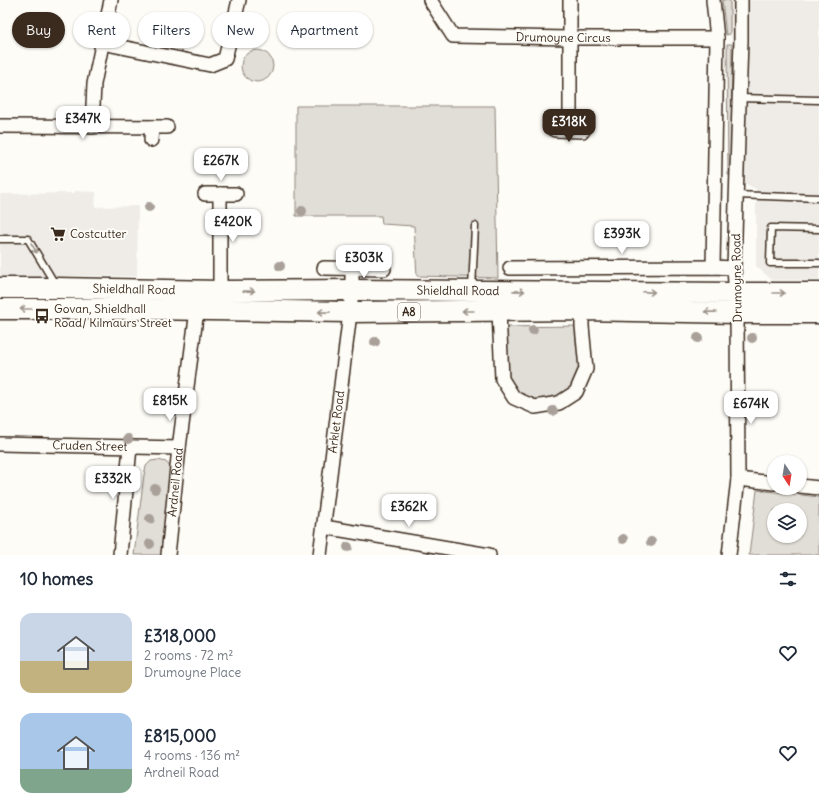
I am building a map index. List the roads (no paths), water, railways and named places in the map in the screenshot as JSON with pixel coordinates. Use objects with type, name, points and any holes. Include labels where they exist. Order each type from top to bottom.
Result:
[{"type":"main road","name":"Shieldhall Road","points":[[0,288],[220,291],[472,290],[819,293]]},
{"type":"main road","name":"Shieldhall Road","points":[[0,309],[143,309],[350,312],[582,310],[819,313]]},
{"type":"street","points":[[108,12],[111,0]]},
{"type":"street","points":[[127,48],[210,65],[225,59],[239,0]]},
{"type":"street","name":"Drumoyne Circus","points":[[430,0],[453,36],[717,38]]},
{"type":"street","points":[[555,130],[576,131],[570,38],[570,0]]},
{"type":"street","name":"Drumoyne Road","points":[[713,0],[717,38],[713,267]]},
{"type":"street","name":"Drumoyne Road","points":[[729,555],[738,480],[737,313],[734,268],[741,0]]},
{"type":"street","points":[[92,127],[94,84],[101,48]]},
{"type":"street","points":[[0,126],[167,127]]},
{"type":"street","points":[[151,140],[152,127]]},
{"type":"street","points":[[205,194],[236,194]]},
{"type":"street","points":[[220,194],[220,291]]},
{"type":"street","points":[[324,268],[384,268]]},
{"type":"street","name":"Arklet Road","points":[[320,555],[350,312],[352,268]]},
{"type":"street","points":[[510,268],[734,268]]},
{"type":"street","name":"Ardneil Road","points":[[168,555],[179,448],[197,310],[197,290]]},
{"type":"street","points":[[499,311],[502,379],[514,398],[535,407],[559,403],[576,392],[586,369],[582,310]]},
{"type":"street","name":"Cruden Street","points":[[0,444],[179,448]]},
{"type":"street","points":[[120,555],[130,447]]},
{"type":"street","points":[[738,480],[767,482]]},
{"type":"street","points":[[807,487],[819,488]]},
{"type":"street","points":[[324,526],[490,555]]},
{"type":"lane","points":[[739,98],[819,100]]},
{"type":"lane","points":[[736,195],[819,198]]},
{"type":"lane","points":[[472,290],[475,226]]},
{"type":"lane","points":[[819,229],[771,228],[770,263],[819,263]]},
{"type":"lane","points":[[0,239],[28,239],[57,288]]},
{"type":"place","name":"Costcutter","points":[[58,234]]},
{"type":"place","name":"Govan, Shieldhall Road/ Kilmaurs Street","points":[[42,316]]}]
